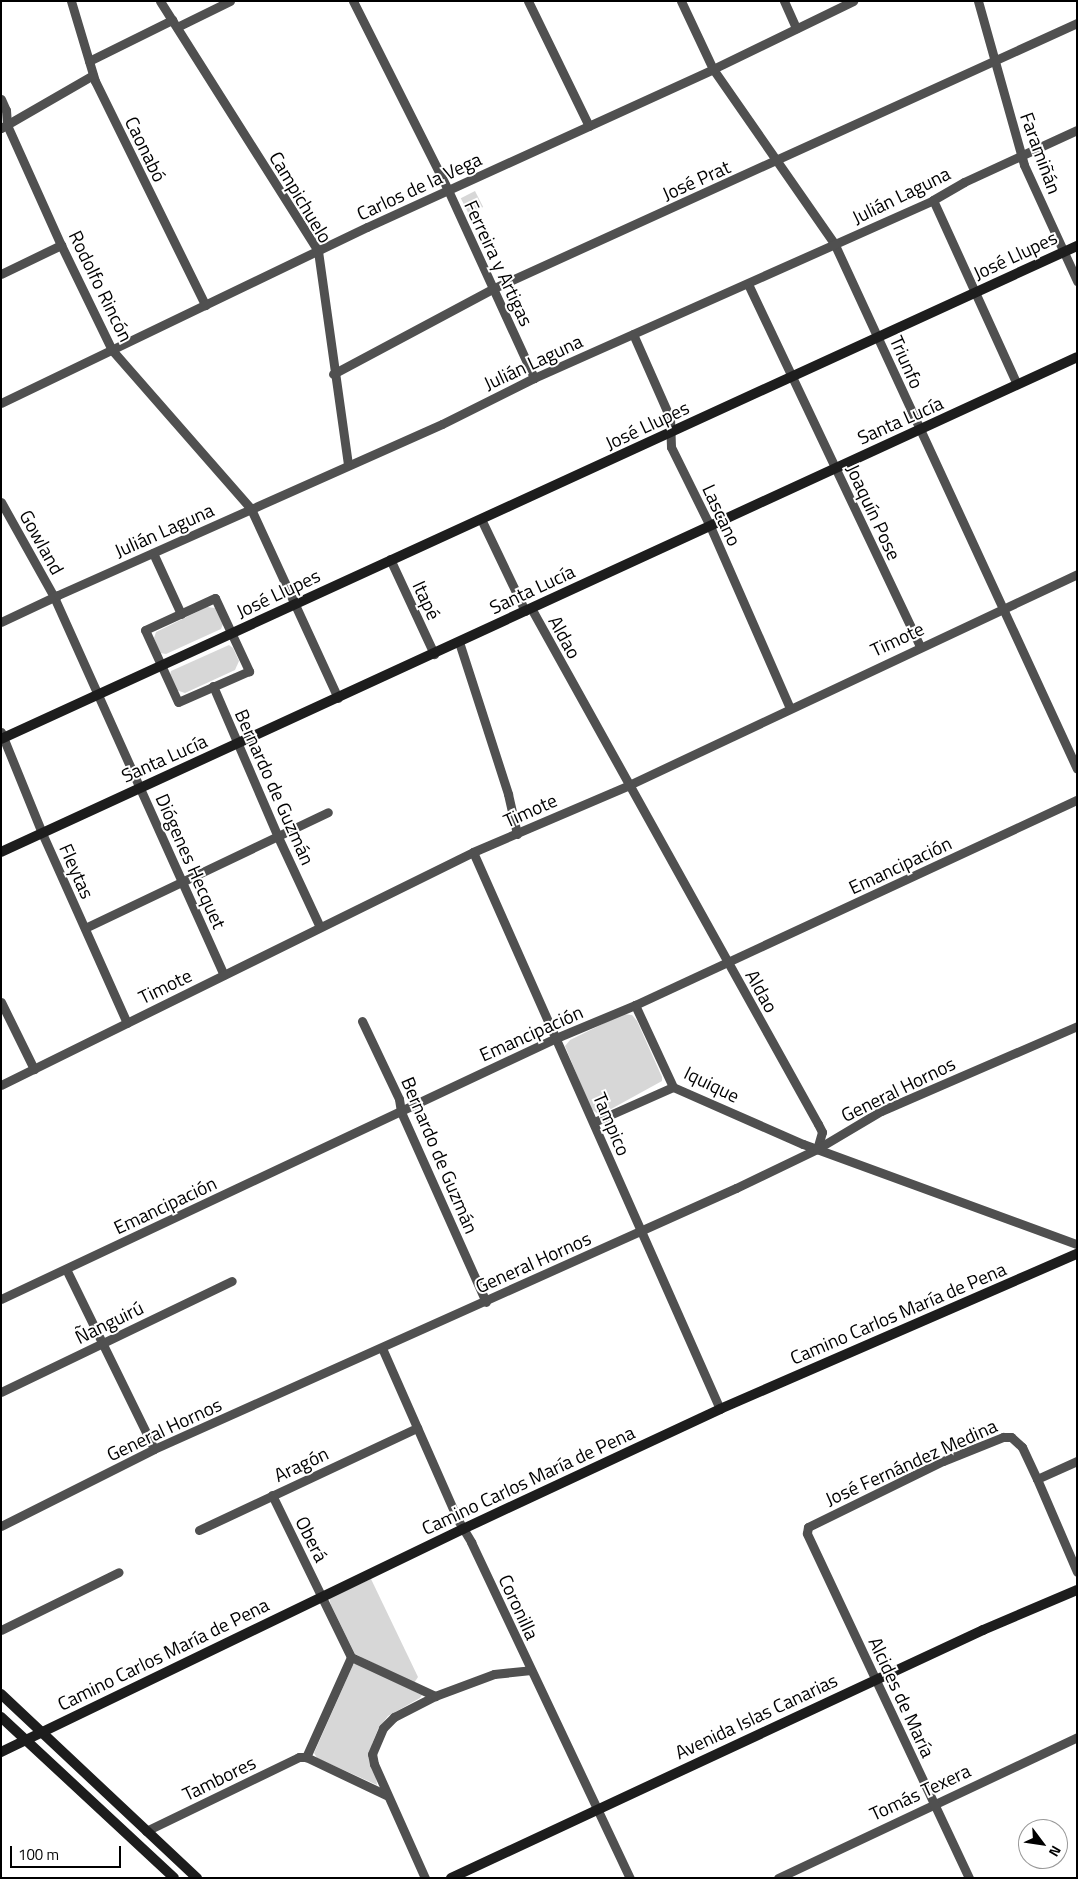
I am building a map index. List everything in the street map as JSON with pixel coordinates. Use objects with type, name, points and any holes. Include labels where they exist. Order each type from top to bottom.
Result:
[{"type":"street","name":"Caonabó","points":[[71,1],[93,75],[205,305]]},
{"type":"street","name":"Campichuelo","points":[[160,1],[318,251],[333,374],[348,465]]},
{"type":"street","points":[[89,61],[230,1]]},
{"type":"street","name":"Ferreira y Artigas","points":[[353,1],[448,190],[492,290],[534,378]]},
{"type":"street","points":[[528,1],[589,126]]},
{"type":"street","name":"Triunfo","points":[[681,1],[714,69],[834,243],[1077,769]]},
{"type":"street","points":[[784,1],[796,28]]},
{"type":"street","name":"Carlos de la Vega","points":[[1,403],[318,251],[714,69],[853,1]]},
{"type":"street","name":"Faramiñán","points":[[978,1],[1021,156],[1077,281]]},
{"type":"street","name":"José Prat","points":[[333,374],[492,290],[1077,23]]},
{"type":"street","points":[[4,127],[93,75]]},
{"type":"street","name":"Rodolfo Rincón","points":[[1,99],[6,110],[4,127],[112,350],[251,509],[338,698]]},
{"type":"street","name":"Julián Laguna","points":[[1,622],[442,424],[534,378],[933,200],[1077,130]]},
{"type":"street","points":[[933,200],[1017,384]]},
{"type":"street","points":[[1,274],[61,245]]},
{"type":"street","name":"José Llupes","points":[[2,736],[232,634],[390,559],[482,520],[1077,246]]},
{"type":"street","name":"Joaquín Pose","points":[[748,284],[920,646]]},
{"type":"street","name":"Lascano","points":[[633,334],[670,418],[671,447],[710,526],[790,708]]},
{"type":"street","name":"Santa Lucía","points":[[1,852],[920,431],[1077,357]]},
{"type":"street","name":"Gowland","points":[[1,502],[54,597]]},
{"type":"street","name":"Aldao","points":[[482,520],[528,610],[629,785],[818,1124],[822,1132],[817,1149]]},
{"type":"street","points":[[153,553],[181,614]]},
{"type":"street","name":"Itapé","points":[[390,559],[434,654]]},
{"type":"street","name":"Timote","points":[[1,1085],[473,852],[629,785],[920,646],[1077,574]]},
{"type":"street","name":"Diógenes Hecquet","points":[[54,597],[224,975]]},
{"type":"street","name":"José Llupes","points":[[215,598],[249,671],[178,702],[145,630],[181,614],[215,598]]},
{"type":"street","points":[[459,642],[508,794],[517,834]]},
{"type":"street","name":"Bernardo de Guzmán","points":[[213,686],[278,837],[320,928]]},
{"type":"street","name":"Fleytas","points":[[2,736],[42,833],[127,1023]]},
{"type":"street","name":"Emancipación","points":[[1,1299],[556,1038],[635,1005],[1077,800]]},
{"type":"street","points":[[85,928],[328,812]]},
{"type":"street","name":"Tampico","points":[[473,852],[720,1409]]},
{"type":"street","points":[[1,1002],[34,1069]]},
{"type":"street","name":"Iquique","points":[[635,1005],[673,1087],[817,1149]]},
{"type":"street","name":"Bernardo de Guzmán","points":[[362,1022],[399,1099],[402,1112],[486,1302]]},
{"type":"street","name":"General Hornos","points":[[1,1526],[154,1450],[486,1302],[817,1149],[881,1112],[1077,1026]]},
{"type":"street","points":[[594,1122],[673,1087]]},
{"type":"street","points":[[817,1149],[1077,1244]]},
{"type":"street","name":"Camino Carlos María de Pena","points":[[1,1752],[463,1529],[720,1409],[1077,1254]]},
{"type":"street","points":[[66,1269],[154,1450]]},
{"type":"street","name":"Ñanguirú","points":[[1,1392],[232,1281]]},
{"type":"street","name":"Coronilla","points":[[382,1348],[463,1529],[630,1878]]},
{"type":"street","name":"Aragón","points":[[199,1530],[417,1428]]},
{"type":"street","name":"José Fernández Medina","points":[[807,1530],[810,1525],[884,1489],[1003,1437],[1011,1437],[1018,1442],[1037,1479],[1077,1572]]},
{"type":"street","points":[[1037,1479],[1077,1461]]},
{"type":"street","name":"Oberá","points":[[272,1495],[352,1657]]},
{"type":"street","name":"Alcides de María","points":[[807,1530],[969,1878]]},
{"type":"street","points":[[1,1630],[119,1572]]},
{"type":"street","name":"Avenida Islas Canarias","points":[[451,1878],[876,1680],[1077,1590]]},
{"type":"street","points":[[386,1795],[306,1757],[352,1657],[435,1696]]},
{"type":"street","points":[[426,1878],[386,1795],[372,1754],[380,1732],[394,1717],[435,1696],[494,1674],[531,1670]]},
{"type":"street","points":[[1,1694],[197,1878]]},
{"type":"street","points":[[1,1717],[174,1878]]},
{"type":"street","name":"Tomás Texera","points":[[778,1878],[1077,1737]]},
{"type":"street","name":"Tambores","points":[[146,1830],[293,1759],[306,1757]]},
{"type":"shaded area","points":[[475,191],[483,207],[469,214],[461,198]]},
{"type":"shaded area","points":[[207,607],[215,608],[223,624],[221,629],[166,654],[160,653],[154,638],[156,632]]},
{"type":"shaded area","points":[[229,645],[233,648],[239,661],[235,670],[185,693],[176,690],[170,675],[171,671]]},
{"type":"shaded area","points":[[623,1014],[632,1015],[637,1021],[662,1077],[662,1081],[602,1114],[598,1114],[591,1109],[565,1046],[570,1040]]},
{"type":"shaded area","points":[[371,1579],[418,1677],[414,1683],[355,1654],[331,1605],[329,1598]]},
{"type":"shaded area","points":[[356,1663],[422,1695],[420,1698],[388,1716],[378,1729],[372,1744],[377,1785],[317,1758],[314,1753],[353,1665]]}]
